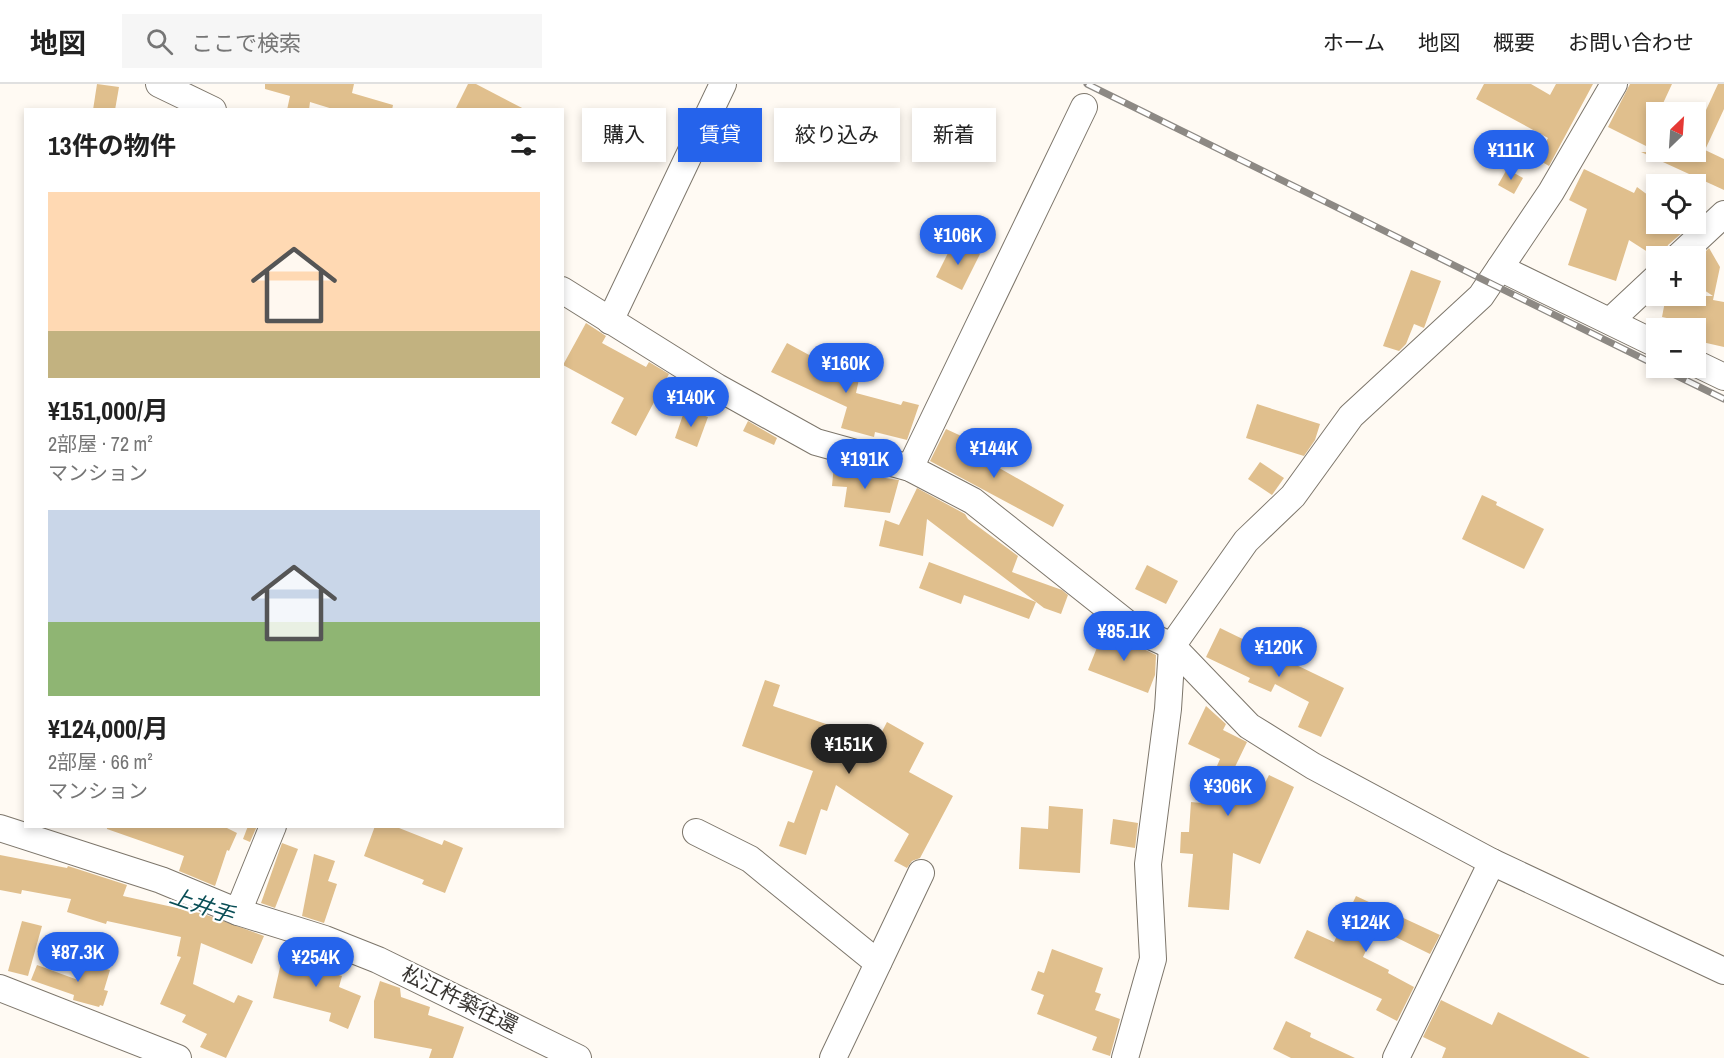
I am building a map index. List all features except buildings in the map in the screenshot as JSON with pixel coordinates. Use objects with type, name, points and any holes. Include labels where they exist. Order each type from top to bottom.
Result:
[{"type":"street","points":[[159,84],[209,108]]},
{"type":"street","points":[[610,321],[723,84]]},
{"type":"street","points":[[1125,1058],[1153,959],[1148,864],[1168,709],[1172,646],[1246,541],[1293,496],[1351,416],[1481,296],[1551,192],[1614,84]]},
{"type":"street","points":[[910,468],[1084,107]]},
{"type":"street","points":[[1690,246],[1724,214]]},
{"type":"street","points":[[1500,268],[1646,339]]},
{"type":"street","points":[[1610,321],[1646,287]]},
{"type":"street","points":[[564,291],[717,387],[816,442],[910,468],[973,501],[1133,628],[1172,646],[1249,726],[1313,766],[1492,862],[1724,971]]},
{"type":"street","points":[[1706,368],[1724,377]]},
{"type":"street","name":"松江杵築往還","points":[[0,828],[161,880],[238,912],[325,939],[378,960],[578,1058]]},
{"type":"street","points":[[238,912],[272,828]]},
{"type":"street","points":[[696,832],[750,859],[878,963]]},
{"type":"street","points":[[1397,1058],[1492,862]]},
{"type":"street","points":[[833,1058],[921,873]]},
{"type":"street","points":[[0,988],[177,1058]]},
{"type":"railway","points":[[1087,84],[1646,360]]},
{"type":"railway","points":[[1681,378],[1724,399]]},
{"type":"water label","name":"上井手","points":[[202,905]]}]
